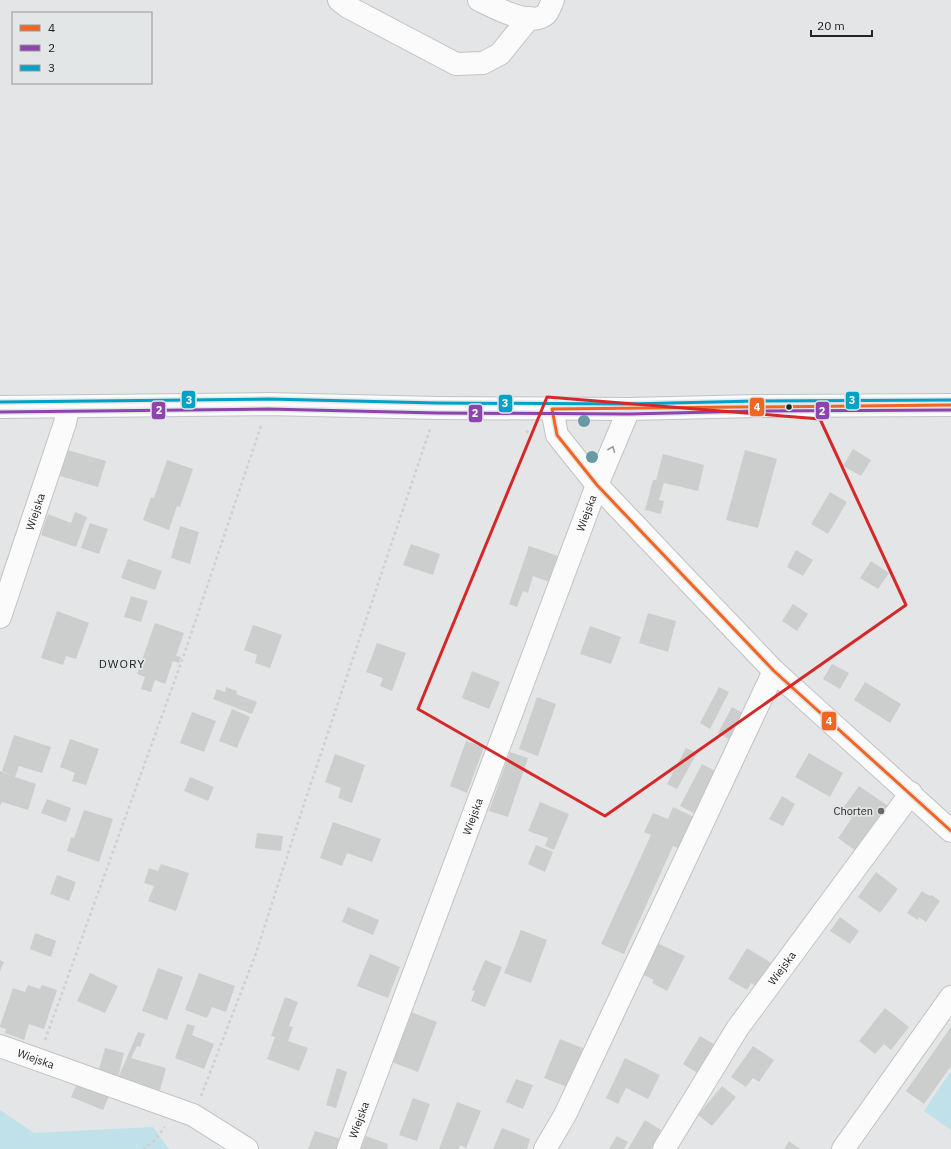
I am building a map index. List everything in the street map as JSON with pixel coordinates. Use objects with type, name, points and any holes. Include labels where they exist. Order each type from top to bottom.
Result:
[{"type":"street","points":[[339,0],[348,7],[456,64],[483,63],[500,54],[529,18]]},
{"type":"street","points":[[479,0],[515,15],[529,18],[539,18],[547,13],[553,0]]},
{"type":"street","points":[[0,407],[268,404],[438,408],[629,409],[951,404]]},
{"type":"street","name":"Wiejska","points":[[0,616],[62,430],[68,407]]},
{"type":"street","points":[[552,409],[557,435],[597,485],[774,671],[951,831]]},
{"type":"street","name":"Wiejska","points":[[348,1149],[597,485],[629,409]]},
{"type":"street","points":[[545,1149],[565,1115],[774,671]]},
{"type":"street","name":"Wiejska","points":[[664,1149],[737,1029],[910,794]]},
{"type":"street","points":[[843,1149],[951,997]]},
{"type":"street","name":"Wiejska","points":[[0,1046],[193,1115],[246,1149]]},
{"type":"path","points":[[38,1059],[186,649],[268,404]]},
{"type":"path","points":[[193,1115],[254,956],[438,408]]},
{"type":"highlighted area","points":[[547,397],[820,419],[906,605],[605,816],[418,709]]},
{"type":"shaded area","points":[[951,1071],[951,1130],[924,1111]]},
{"type":"shaded area","points":[[0,1110],[34,1133],[153,1127],[169,1149],[0,1149]]},
{"type":"building","points":[[853,449],[871,460],[861,476],[843,466]]},
{"type":"building","points":[[67,450],[106,461],[98,487],[60,476]]},
{"type":"building","points":[[745,450],[777,459],[758,528],[726,520]]},
{"type":"building","points":[[663,454],[704,465],[698,491],[664,483],[659,500],[664,501],[661,514],[645,510],[653,480],[656,480]]},
{"type":"building","points":[[167,460],[193,469],[180,507],[177,506],[169,530],[143,520],[151,497],[154,498]]},
{"type":"building","points":[[830,492],[847,502],[828,534],[811,524]]},
{"type":"building","points":[[75,512],[87,517],[76,547],[41,535],[48,514],[71,523]]},
{"type":"building","points":[[90,523],[108,529],[99,554],[81,548]]},
{"type":"building","points":[[180,526],[199,532],[190,564],[171,558]]},
{"type":"building","points":[[411,544],[440,554],[433,575],[403,565]]},
{"type":"building","points":[[529,546],[564,558],[555,584],[533,576],[528,593],[523,591],[517,607],[509,604]]},
{"type":"building","points":[[796,550],[813,560],[803,576],[787,567]]},
{"type":"building","points":[[128,559],[162,571],[155,590],[121,578]]},
{"type":"building","points":[[871,561],[889,573],[878,589],[860,578]]},
{"type":"building","points":[[131,596],[148,601],[141,622],[124,617]]},
{"type":"building","points":[[793,604],[808,614],[797,631],[782,621]]},
{"type":"building","points":[[57,611],[89,623],[76,659],[66,656],[63,665],[41,658]]},
{"type":"building","points":[[648,613],[676,621],[668,652],[639,643]]},
{"type":"building","points":[[155,623],[184,633],[176,656],[181,657],[179,663],[173,661],[165,684],[155,680],[151,692],[141,689],[145,677],[137,674]]},
{"type":"building","points":[[253,625],[282,635],[270,668],[255,663],[257,655],[244,650]]},
{"type":"building","points":[[590,626],[621,637],[611,664],[580,654]]},
{"type":"building","points":[[377,643],[406,653],[392,691],[380,686],[383,678],[366,672]]},
{"type":"building","points":[[832,664],[849,673],[840,689],[823,679]]},
{"type":"building","points":[[472,671],[500,682],[489,709],[462,698]]},
{"type":"building","points":[[865,682],[901,704],[890,723],[854,700]]},
{"type":"building","points":[[226,687],[237,691],[236,694],[257,702],[252,714],[213,699],[217,689],[225,692]]},
{"type":"building","points":[[719,687],[729,692],[710,729],[700,723]]},
{"type":"building","points":[[537,697],[556,704],[538,756],[519,749]]},
{"type":"building","points":[[732,707],[746,715],[733,741],[718,733]]},
{"type":"building","points":[[232,709],[250,717],[237,748],[219,741]]},
{"type":"building","points":[[192,712],[216,721],[204,752],[180,743]]},
{"type":"building","points":[[14,735],[51,747],[42,773],[19,766],[15,777],[36,784],[28,810],[2,802],[0,806],[0,771],[12,776],[2,771]]},
{"type":"building","points":[[70,739],[99,749],[86,785],[72,781],[75,773],[60,767]]},
{"type":"building","points":[[466,741],[484,747],[467,793],[450,786]]},
{"type":"building","points":[[686,748],[697,753],[677,789],[667,784]]},
{"type":"building","points":[[510,752],[528,758],[508,817],[489,811]]},
{"type":"building","points":[[809,753],[843,773],[830,797],[795,777]]},
{"type":"building","points":[[335,754],[365,765],[352,803],[338,798],[341,788],[325,782]]},
{"type":"building","points":[[702,764],[721,774],[699,816],[680,806]]},
{"type":"building","points":[[190,777],[214,787],[208,801],[184,791]]},
{"type":"building","points":[[859,786],[894,810],[863,856],[838,838],[852,818],[841,811]]},
{"type":"building","points":[[782,796],[795,804],[783,826],[769,819]]},
{"type":"building","points":[[47,799],[71,808],[66,822],[41,813]]},
{"type":"building","points":[[540,802],[569,814],[554,850],[545,846],[548,838],[528,831]]},
{"type":"building","points":[[673,807],[694,817],[680,849],[673,846],[624,954],[601,944],[651,835],[644,832],[653,813],[668,819]]},
{"type":"building","points":[[84,810],[113,819],[99,862],[67,851],[71,837],[74,838]]},
{"type":"building","points":[[333,822],[381,839],[372,862],[347,853],[342,866],[320,858]]},
{"type":"building","points":[[257,833],[283,836],[281,851],[255,848]]},
{"type":"building","points":[[536,845],[553,852],[545,872],[528,864]]},
{"type":"building","points":[[161,864],[189,873],[176,911],[148,901],[154,886],[144,883],[149,868],[158,871]]},
{"type":"building","points":[[876,872],[898,889],[880,913],[858,897]]},
{"type":"building","points":[[57,875],[76,882],[69,901],[50,894]]},
{"type":"building","points":[[922,891],[930,896],[932,895],[940,901],[926,922],[919,917],[918,920],[907,913]]},
{"type":"building","points":[[348,907],[379,920],[373,935],[342,922]]},
{"type":"building","points":[[840,917],[859,931],[850,944],[830,931]]},
{"type":"building","points":[[521,930],[547,940],[531,983],[504,973]]},
{"type":"building","points":[[35,933],[56,941],[51,957],[30,949]]},
{"type":"building","points":[[657,943],[685,956],[667,991],[652,983],[654,980],[638,972]]},
{"type":"building","points":[[747,948],[773,964],[759,988],[751,983],[747,990],[728,979]]},
{"type":"building","points":[[370,954],[400,967],[388,998],[357,986]]},
{"type":"building","points":[[0,960],[4,962],[0,971]]},
{"type":"building","points":[[485,960],[502,967],[485,1007],[471,1001],[475,991],[472,990]]},
{"type":"building","points":[[158,968],[183,977],[167,1020],[142,1011]]},
{"type":"building","points":[[90,973],[118,986],[105,1013],[77,1001]]},
{"type":"building","points":[[199,973],[235,986],[226,1012],[212,1007],[207,1018],[185,1010]]},
{"type":"building","points":[[28,985],[40,989],[42,985],[57,990],[44,1029],[29,1024],[24,1040],[5,1033],[6,1029],[0,1026],[13,988],[25,992]]},
{"type":"building","points":[[285,997],[298,1002],[289,1026],[293,1027],[288,1041],[308,1048],[299,1071],[267,1059],[275,1037],[271,1036]]},
{"type":"building","points":[[885,1008],[909,1027],[891,1050],[884,1044],[875,1054],[859,1041]]},
{"type":"building","points":[[411,1012],[437,1022],[418,1072],[392,1062]]},
{"type":"building","points":[[187,1024],[195,1026],[192,1035],[214,1044],[204,1069],[175,1058]]},
{"type":"building","points":[[951,1027],[951,1066],[924,1104],[906,1091]]},
{"type":"building","points":[[138,1032],[145,1034],[140,1047],[137,1046],[131,1058],[166,1068],[160,1090],[118,1078]]},
{"type":"building","points":[[700,1036],[717,1046],[699,1074],[683,1064]]},
{"type":"building","points":[[560,1039],[585,1049],[570,1088],[544,1078]]},
{"type":"building","points":[[753,1046],[774,1060],[759,1082],[753,1078],[746,1087],[731,1077]]},
{"type":"building","points":[[105,1048],[124,1053],[118,1078],[98,1073]]},
{"type":"building","points":[[625,1058],[660,1075],[648,1099],[626,1088],[618,1104],[606,1098]]},
{"type":"building","points":[[337,1068],[347,1072],[336,1108],[326,1105]]},
{"type":"building","points":[[516,1079],[533,1085],[523,1109],[506,1102]]},
{"type":"building","points":[[78,1081],[110,1094],[103,1110],[71,1097]]},
{"type":"building","points":[[722,1086],[736,1097],[712,1126],[698,1115]]},
{"type":"building","points":[[413,1098],[430,1104],[417,1141],[399,1135]]},
{"type":"building","points":[[457,1102],[481,1111],[466,1148],[460,1145],[459,1149],[439,1149]]},
{"type":"building","points":[[645,1120],[661,1130],[651,1149],[628,1149]]},
{"type":"building","points":[[502,1128],[530,1139],[527,1149],[493,1149]]},
{"type":"building","points":[[315,1131],[344,1140],[341,1149],[308,1149]]},
{"type":"building","points":[[366,1136],[388,1144],[387,1149],[361,1149]]},
{"type":"building","points":[[617,1136],[628,1142],[624,1149],[609,1149]]},
{"type":"building","points":[[789,1141],[800,1149],[784,1149]]},
{"type":"transit line","name":"3","points":[[0,402],[268,399],[437,403],[629,404],[756,401],[951,400]]},
{"type":"transit line","name":"4","points":[[951,405],[552,409],[557,435],[597,485],[774,671],[951,831]]},
{"type":"transit line","name":"2","points":[[0,412],[268,409],[437,413],[629,414],[756,411],[951,410]]},
{"type":"place","name":"Chorten","points":[[881,811]]},
{"type":"district","name":"DWORY","points":[[122,663]]}]
